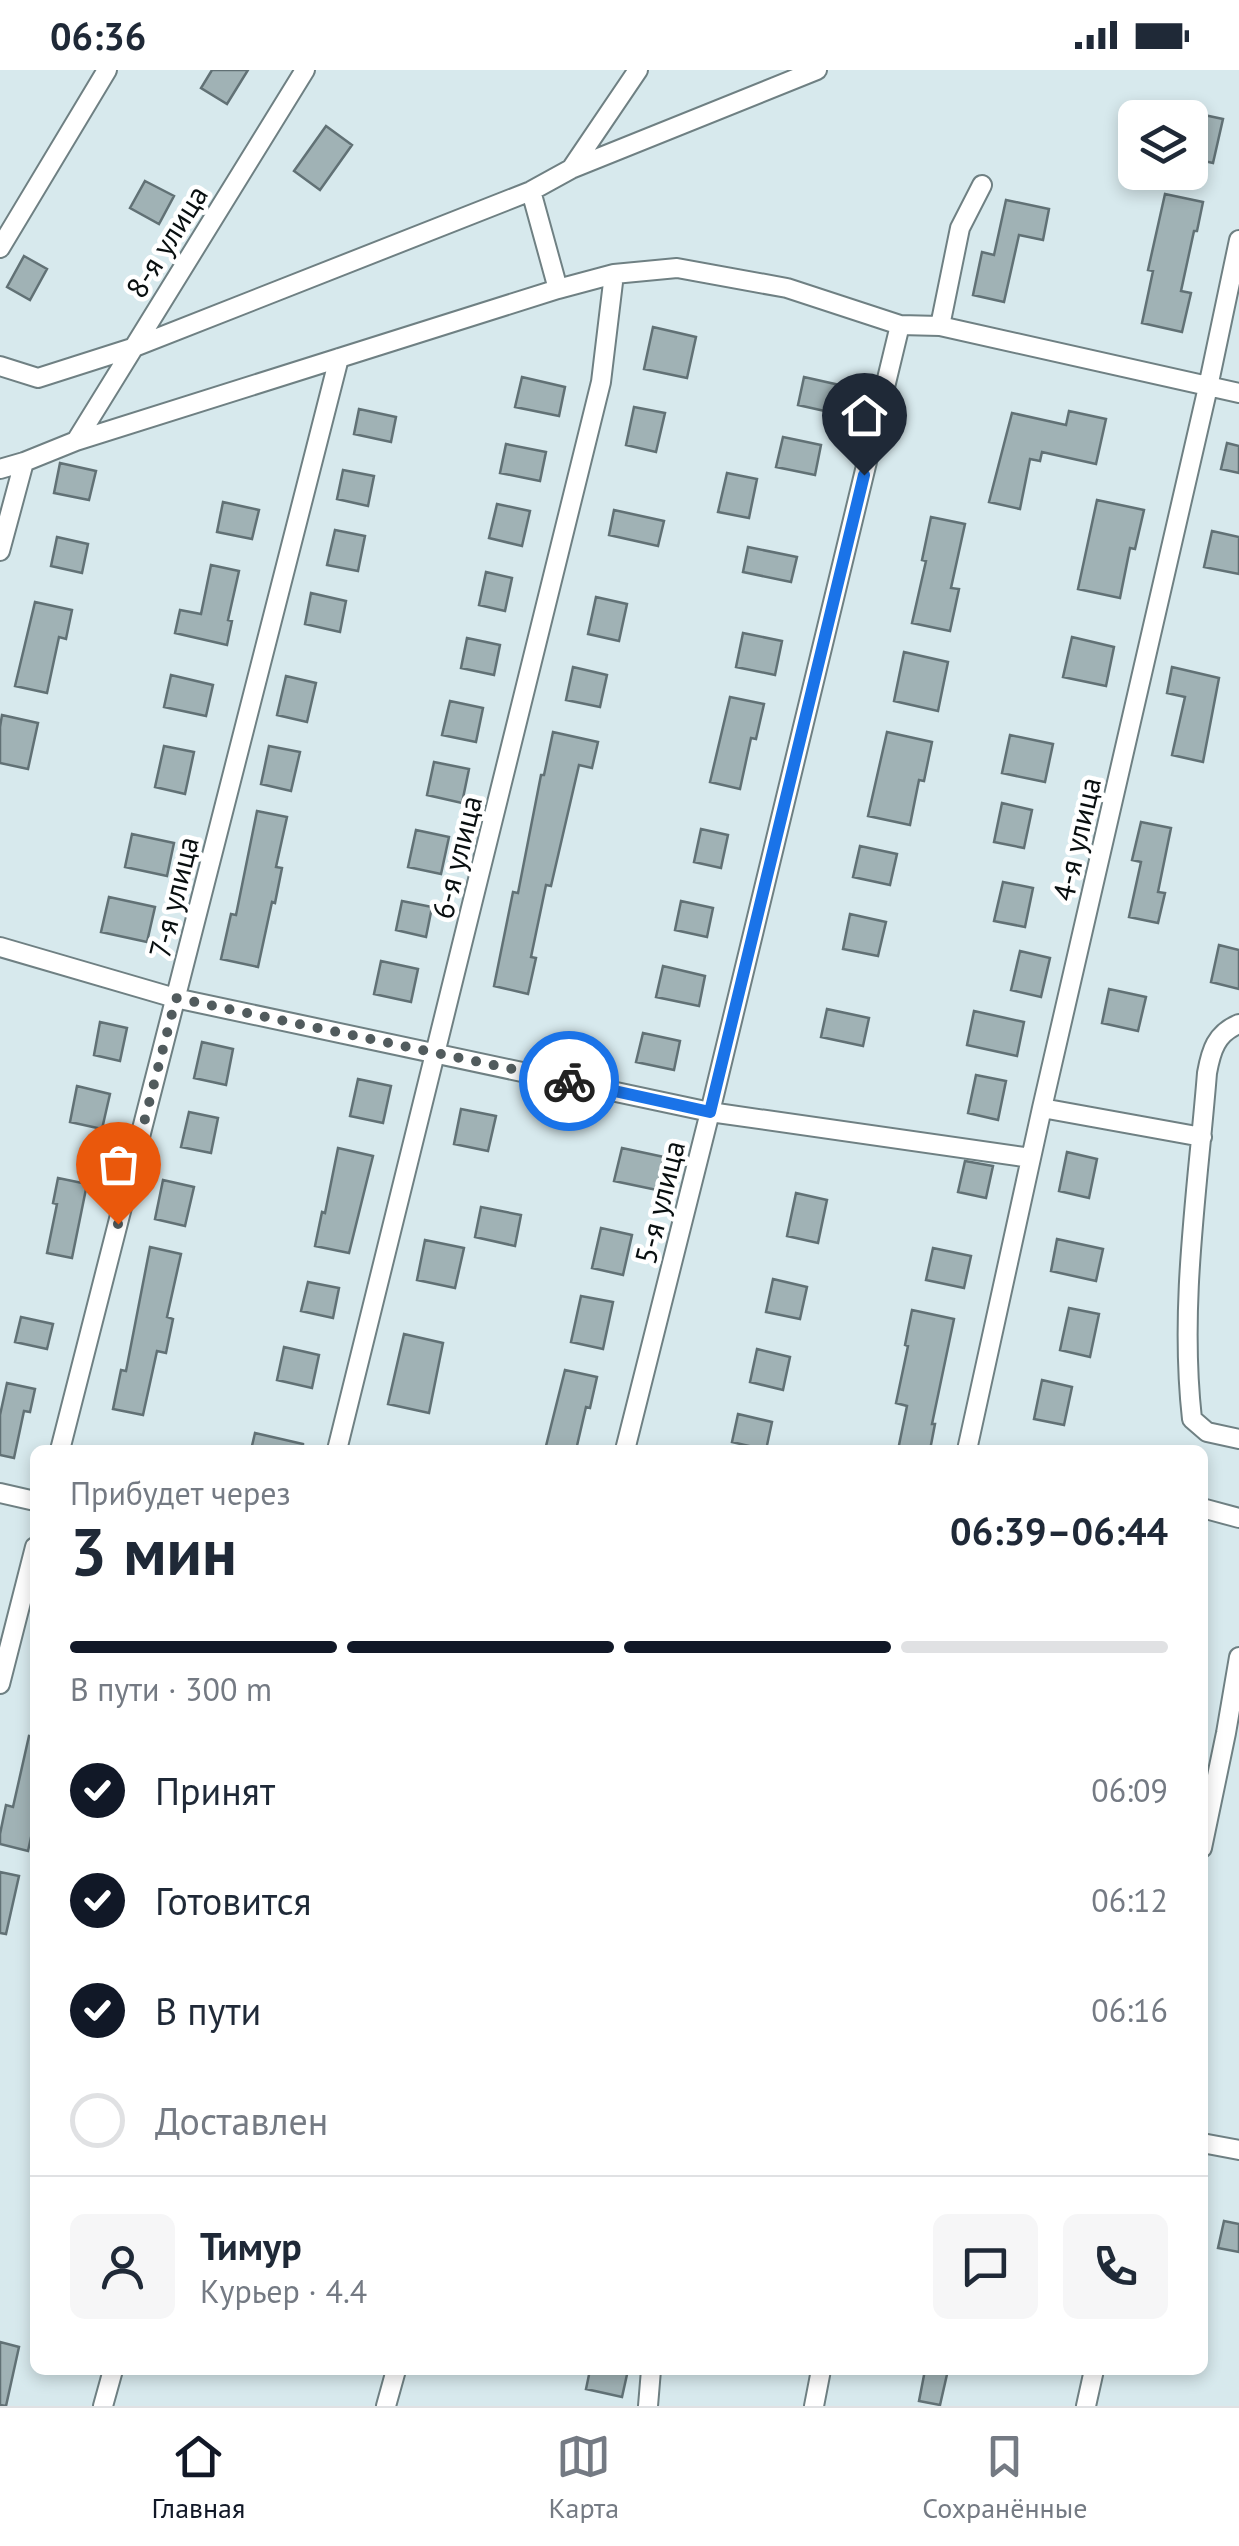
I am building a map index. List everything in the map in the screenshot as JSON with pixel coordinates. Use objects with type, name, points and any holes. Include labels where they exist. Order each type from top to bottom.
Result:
[{"type":"street","points":[[0,248],[106,70]]},
{"type":"street","name":"8-я улица","points":[[76,441],[306,70]]},
{"type":"street","points":[[571,169],[638,70]]},
{"type":"street","points":[[0,366],[38,378],[132,348],[532,191],[571,169],[817,70]]},
{"type":"street","points":[[940,326],[960,228],[982,185]]},
{"type":"street","points":[[532,191],[558,288]]},
{"type":"street","name":"4-я улица","points":[[971,1445],[1042,1108],[1239,240]]},
{"type":"street","points":[[0,468],[558,288],[614,274],[676,268],[788,288],[900,325],[940,326],[1239,393]]},
{"type":"street","name":"6-я улица","points":[[339,1445],[600,382],[614,274]]},
{"type":"street","name":"5-я улица","points":[[626,1445],[900,325]]},
{"type":"street","name":"7-я улица","points":[[61,1445],[339,358]]},
{"type":"street","points":[[0,551],[24,462]]},
{"type":"street","points":[[0,947],[176,998],[710,1112],[1031,1158]]},
{"type":"street","points":[[1239,1024],[1226,1029],[1212,1050],[1207,1073],[1188,1300],[1192,1419],[1207,1432],[1239,1440]]},
{"type":"street","points":[[1042,1108],[1202,1136]]},
{"type":"street","points":[[0,1493],[30,1501]]},
{"type":"street","points":[[1208,1510],[1239,1518]]},
{"type":"street","points":[[0,1684],[30,1567]]},
{"type":"street","points":[[1208,1826],[1233,1734],[1239,1657]]},
{"type":"street","points":[[1208,2144],[1239,2150]]},
{"type":"street","points":[[104,2406],[111,2375]]},
{"type":"street","points":[[386,2406],[395,2375]]},
{"type":"street","points":[[648,2406],[651,2375]]},
{"type":"street","points":[[814,2406],[820,2375]]},
{"type":"street","points":[[1086,2406],[1093,2375]]},
{"type":"building","points":[[212,70],[248,70],[227,104],[201,88]]},
{"type":"building","points":[[1208,116],[1223,119],[1213,163],[1208,162]]},
{"type":"building","points":[[326,126],[352,145],[320,190],[294,171]]},
{"type":"building","points":[[145,181],[174,196],[159,224],[130,208]]},
{"type":"building","points":[[1165,194],[1203,202],[1181,291],[1191,293],[1182,332],[1142,323],[1153,271],[1148,270]]},
{"type":"building","points":[[1006,200],[1049,209],[1043,240],[1019,235],[1004,302],[973,295],[982,252],[994,255]]},
{"type":"building","points":[[24,256],[47,269],[30,300],[7,287]]},
{"type":"building","points":[[653,327],[696,337],[687,378],[644,369]]},
{"type":"building","points":[[522,377],[565,387],[559,416],[515,407]]},
{"type":"building","points":[[804,377],[844,386],[838,414],[798,405]]},
{"type":"building","points":[[634,407],[665,413],[656,452],[626,445]]},
{"type":"building","points":[[359,409],[396,417],[391,442],[354,434]]},
{"type":"building","points":[[1069,411],[1106,419],[1096,464],[1042,452],[1040,461],[1030,459],[1020,509],[989,502],[1012,413],[1066,425]]},
{"type":"building","points":[[783,437],[821,445],[815,475],[776,467]]},
{"type":"building","points":[[1227,443],[1239,446],[1239,473],[1221,469]]},
{"type":"building","points":[[506,444],[546,452],[540,481],[500,473]]},
{"type":"building","points":[[60,463],[96,471],[89,500],[54,493]]},
{"type":"building","points":[[343,470],[374,476],[368,506],[337,499]]},
{"type":"building","points":[[727,473],[757,479],[749,518],[718,512]]},
{"type":"building","points":[[1097,500],[1144,510],[1135,549],[1130,548],[1120,598],[1078,589]]},
{"type":"building","points":[[223,502],[259,510],[252,539],[217,532]]},
{"type":"building","points":[[497,504],[530,511],[522,546],[489,538]]},
{"type":"building","points":[[614,510],[664,521],[658,546],[609,535]]},
{"type":"building","points":[[931,517],[965,524],[951,588],[959,589],[950,631],[912,623]]},
{"type":"building","points":[[335,530],[365,536],[358,571],[327,565]]},
{"type":"building","points":[[1212,531],[1239,537],[1239,574],[1204,567]]},
{"type":"building","points":[[57,537],[88,544],[82,573],[51,566]]},
{"type":"building","points":[[748,547],[797,557],[791,582],[743,572]]},
{"type":"building","points":[[211,565],[239,571],[228,620],[232,621],[227,645],[175,633],[180,610],[201,614]]},
{"type":"building","points":[[486,572],[512,578],[505,611],[479,605]]},
{"type":"building","points":[[311,593],[346,601],[340,632],[305,624]]},
{"type":"building","points":[[596,597],[627,604],[619,641],[588,634]]},
{"type":"building","points":[[35,602],[72,610],[66,639],[59,637],[47,693],[15,686]]},
{"type":"building","points":[[743,633],[782,641],[775,675],[736,667]]},
{"type":"building","points":[[1072,637],[1114,647],[1106,686],[1063,677]]},
{"type":"building","points":[[467,638],[500,645],[494,675],[461,668]]},
{"type":"building","points":[[904,652],[948,662],[938,711],[894,701]]},
{"type":"building","points":[[573,667],[607,675],[600,707],[566,700]]},
{"type":"building","points":[[1172,667],[1219,678],[1203,762],[1172,755],[1185,697],[1167,693]]},
{"type":"building","points":[[171,675],[213,685],[206,716],[164,707]]},
{"type":"building","points":[[286,676],[316,683],[307,722],[277,715]]},
{"type":"building","points":[[730,697],[764,704],[756,739],[751,738],[740,789],[710,782]]},
{"type":"building","points":[[450,701],[483,708],[476,742],[442,735]]},
{"type":"building","points":[[2,715],[38,723],[28,769],[0,763]]},
{"type":"building","points":[[553,732],[598,742],[592,768],[579,765],[551,886],[546,885],[531,957],[536,958],[528,994],[494,986]]},
{"type":"building","points":[[887,732],[932,742],[910,825],[868,816]]},
{"type":"building","points":[[1010,735],[1053,744],[1045,782],[1002,773]]},
{"type":"building","points":[[164,746],[194,752],[185,794],[155,787]]},
{"type":"building","points":[[269,746],[300,752],[291,791],[261,784]]},
{"type":"building","points":[[434,762],[469,769],[462,803],[427,795]]},
{"type":"building","points":[[1002,803],[1032,810],[1024,848],[994,842]]},
{"type":"building","points":[[257,811],[287,817],[276,867],[282,868],[258,967],[221,959],[231,914],[236,915]]},
{"type":"building","points":[[1141,822],[1171,828],[1158,892],[1165,893],[1158,923],[1129,917],[1141,862],[1132,860]]},
{"type":"building","points":[[701,829],[728,835],[721,868],[694,862]]},
{"type":"building","points":[[416,830],[449,837],[441,874],[408,867]]},
{"type":"building","points":[[132,834],[174,843],[167,876],[125,867]]},
{"type":"building","points":[[860,846],[897,854],[890,885],[853,877]]},
{"type":"building","points":[[1003,882],[1033,888],[1025,927],[994,921]]},
{"type":"building","points":[[109,897],[155,907],[147,942],[101,932]]},
{"type":"building","points":[[402,901],[432,907],[426,937],[396,930]]},
{"type":"building","points":[[681,901],[713,908],[707,937],[675,930]]},
{"type":"building","points":[[850,914],[886,922],[878,956],[843,949]]},
{"type":"building","points":[[1219,945],[1239,950],[1239,989],[1211,982]]},
{"type":"building","points":[[1020,951],[1050,958],[1041,997],[1011,990]]},
{"type":"building","points":[[381,961],[418,969],[411,1002],[374,994]]},
{"type":"building","points":[[663,966],[705,976],[699,1006],[656,997]]},
{"type":"building","points":[[1109,989],[1146,997],[1138,1031],[1102,1023]]},
{"type":"building","points":[[827,1009],[869,1018],[863,1046],[821,1037]]},
{"type":"building","points":[[974,1011],[1024,1022],[1017,1056],[967,1045]]},
{"type":"building","points":[[100,1022],[127,1028],[120,1061],[94,1055]]},
{"type":"building","points":[[643,1033],[680,1041],[674,1070],[636,1062]]},
{"type":"building","points":[[202,1042],[233,1049],[226,1085],[194,1078]]},
{"type":"building","points":[[976,1075],[1006,1081],[998,1120],[968,1113]]},
{"type":"building","points":[[358,1079],[391,1086],[383,1123],[350,1116]]},
{"type":"building","points":[[77,1086],[110,1094],[102,1129],[70,1122]]},
{"type":"building","points":[[461,1109],[496,1116],[488,1151],[454,1144]]},
{"type":"building","points":[[189,1112],[218,1118],[211,1153],[181,1147]]},
{"type":"building","points":[[338,1148],[373,1156],[349,1253],[315,1246]]},
{"type":"building","points":[[622,1148],[664,1157],[657,1190],[614,1181]]},
{"type":"building","points":[[1067,1152],[1097,1159],[1089,1198],[1059,1191]]},
{"type":"building","points":[[965,1161],[993,1166],[986,1198],[958,1192]]},
{"type":"building","points":[[58,1178],[87,1184],[72,1258],[47,1253]]},
{"type":"building","points":[[163,1180],[194,1187],[185,1226],[155,1219]]},
{"type":"building","points":[[796,1193],[827,1200],[818,1243],[787,1236]]},
{"type":"building","points":[[481,1207],[521,1215],[515,1246],[475,1237]]},
{"type":"building","points":[[601,1228],[632,1235],[623,1275],[592,1268]]},
{"type":"building","points":[[1057,1239],[1103,1249],[1096,1281],[1051,1271]]},
{"type":"building","points":[[425,1240],[464,1248],[455,1288],[417,1280]]},
{"type":"building","points":[[150,1247],[181,1254],[167,1317],[173,1319],[166,1353],[157,1351],[143,1415],[113,1409],[121,1370],[126,1371]]},
{"type":"building","points":[[933,1248],[971,1256],[964,1288],[926,1280]]},
{"type":"building","points":[[773,1279],[807,1287],[800,1319],[766,1312]]},
{"type":"building","points":[[308,1282],[339,1288],[333,1318],[301,1311]]},
{"type":"building","points":[[581,1296],[613,1302],[603,1349],[571,1342]]},
{"type":"building","points":[[1069,1308],[1099,1314],[1090,1357],[1060,1350]]},
{"type":"building","points":[[912,1310],[954,1319],[931,1445],[899,1445],[907,1406],[896,1403],[908,1346],[905,1345]]},
{"type":"building","points":[[21,1317],[53,1324],[47,1349],[15,1342]]},
{"type":"building","points":[[404,1334],[443,1343],[429,1413],[388,1404]]},
{"type":"building","points":[[284,1347],[319,1355],[312,1388],[277,1380]]},
{"type":"building","points":[[757,1349],[790,1357],[783,1390],[750,1382]]},
{"type":"building","points":[[565,1370],[597,1377],[577,1445],[546,1445]]},
{"type":"building","points":[[1042,1380],[1072,1387],[1064,1425],[1034,1419]]},
{"type":"building","points":[[7,1383],[35,1389],[30,1412],[24,1411],[14,1458],[0,1455],[0,1415]]},
{"type":"building","points":[[738,1414],[772,1422],[767,1445],[732,1442]]},
{"type":"building","points":[[255,1433],[303,1444],[303,1445],[252,1445]]},
{"type":"building","points":[[30,1736],[28,1851],[0,1844],[6,1805],[13,1807]]},
{"type":"building","points":[[0,1872],[19,1876],[6,1934],[0,1933]]},
{"type":"building","points":[[1224,2221],[1239,2224],[1239,2252],[1218,2248]]},
{"type":"building","points":[[0,2342],[19,2347],[6,2406],[0,2405]]},
{"type":"building","points":[[589,2375],[627,2375],[622,2397],[586,2389]]},
{"type":"building","points":[[924,2375],[947,2375],[940,2405],[919,2401]]},
{"type":"way so far","points":[[118,1224],[176,998],[569,1081]]},
{"type":"route","points":[[569,1081],[710,1112],[864,475]]}]
